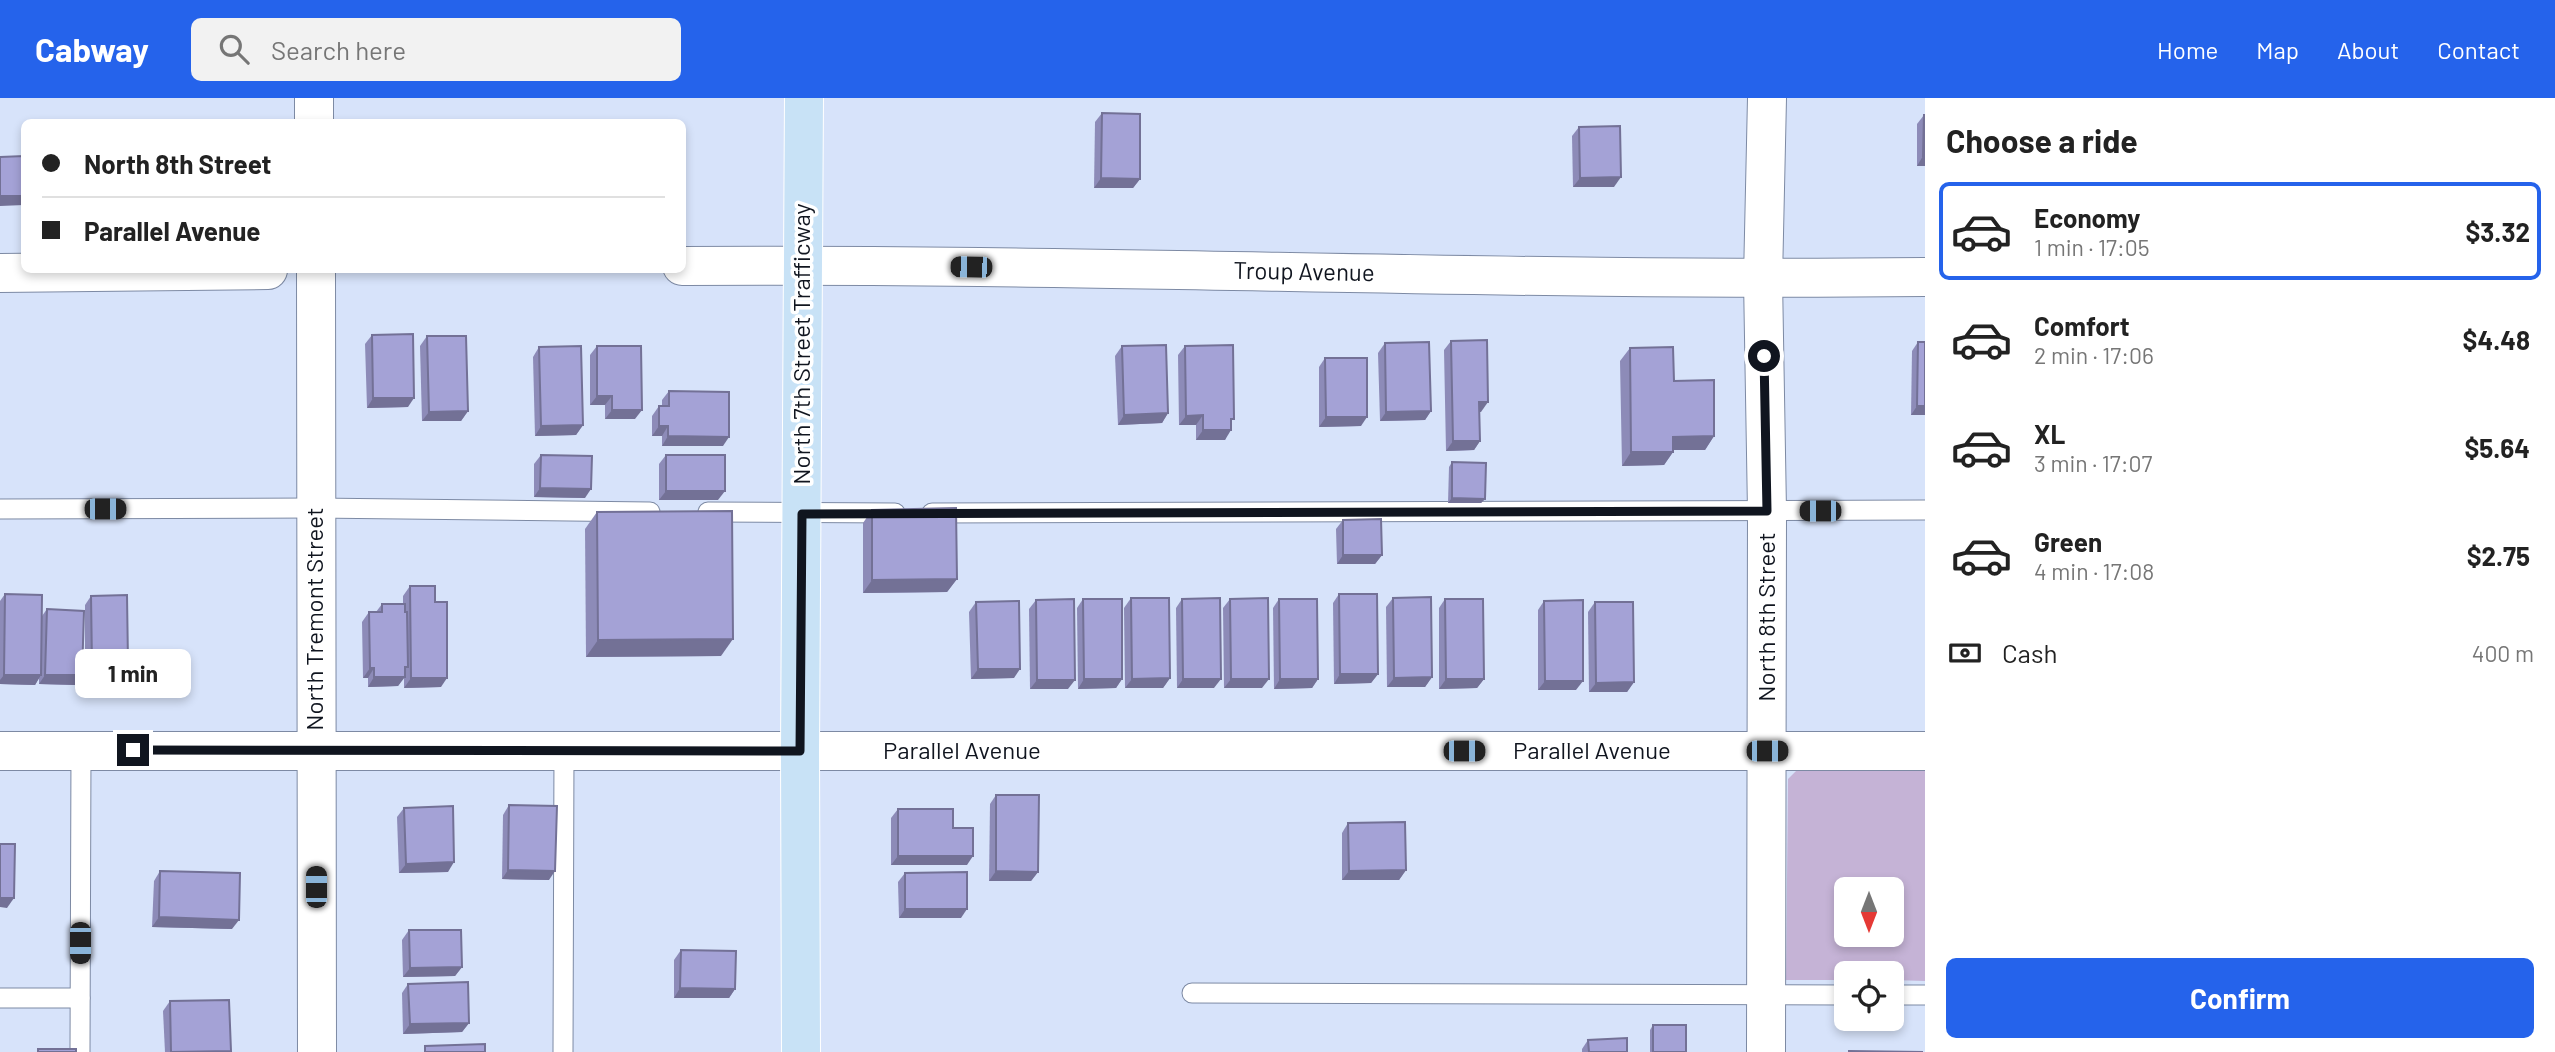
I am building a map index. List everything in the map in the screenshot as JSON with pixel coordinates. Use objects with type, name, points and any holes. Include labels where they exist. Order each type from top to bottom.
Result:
[{"type":"main road","name":"North 7th Street Trafficway","points":[[801,1052],[804,98]]},
{"type":"street","points":[[314,98],[314,119]]},
{"type":"street","name":"North 8th Street","points":[[1766,1052],[1767,511],[1763,279],[1767,98]]},
{"type":"street","name":"Troup Avenue","points":[[686,266],[803,265],[1763,279],[1925,277]]},
{"type":"street","points":[[0,273],[21,273]]},
{"type":"street","name":"North Tremont Street","points":[[316,273],[317,1052]]},
{"type":"street","name":"Parallel Avenue","points":[[0,751],[1925,751]]},
{"type":"lane","points":[[0,509],[315,508],[802,514],[1925,510]]},
{"type":"lane","points":[[80,1052],[81,750]]},
{"type":"lane","points":[[563,1052],[564,751]]},
{"type":"lane","points":[[1192,993],[1834,995]]},
{"type":"lane","points":[[1904,995],[1925,995]]},
{"type":"lane","points":[[0,998],[80,998]]},
{"type":"shaded area","points":[[1797,770],[1925,770],[1925,981],[1904,980],[1904,961],[1834,961],[1834,980],[1786,980],[1788,779]]},
{"type":"building","points":[[1102,113],[1140,114],[1140,179],[1101,178]]},
{"type":"building","points":[[1924,115],[1925,156],[1923,156]]},
{"type":"building","points":[[1620,126],[1621,177],[1580,178],[1579,127]]},
{"type":"building","points":[[21,156],[21,196],[0,196],[0,157]]},
{"type":"building","points":[[413,334],[414,398],[373,398],[372,335]]},
{"type":"building","points":[[427,336],[466,336],[468,411],[429,412]]},
{"type":"building","points":[[1487,340],[1488,402],[1479,402],[1480,441],[1453,441],[1451,341]]},
{"type":"building","points":[[1429,342],[1431,411],[1386,412],[1385,343]]},
{"type":"building","points":[[1918,342],[1925,342],[1925,406],[1917,406]]},
{"type":"building","points":[[1166,345],[1168,413],[1124,415],[1122,346]]},
{"type":"building","points":[[1233,345],[1234,419],[1231,419],[1231,430],[1203,430],[1203,415],[1186,416],[1185,346]]},
{"type":"building","points":[[581,346],[583,425],[541,426],[539,347]]},
{"type":"building","points":[[597,346],[641,346],[642,410],[612,410],[612,396],[597,396]]},
{"type":"building","points":[[1673,347],[1674,381],[1714,380],[1714,436],[1673,437],[1673,452],[1631,452],[1630,348]]},
{"type":"building","points":[[1325,358],[1367,358],[1367,417],[1326,417]]},
{"type":"building","points":[[669,391],[729,392],[729,437],[668,436],[668,426],[659,426],[659,406],[669,406]]},
{"type":"building","points":[[541,455],[592,456],[591,489],[540,488]]},
{"type":"building","points":[[666,455],[725,455],[725,491],[666,491]]},
{"type":"building","points":[[1452,462],[1486,463],[1485,499],[1452,498]]},
{"type":"building","points":[[956,508],[957,579],[872,580],[872,510]]},
{"type":"building","points":[[732,511],[733,639],[598,640],[597,512]]},
{"type":"building","points":[[1381,519],[1382,555],[1343,555],[1343,520]]},
{"type":"building","points":[[410,586],[435,586],[435,602],[447,602],[447,678],[411,678]]},
{"type":"building","points":[[5,594],[42,595],[41,675],[4,675]]},
{"type":"building","points":[[1339,594],[1377,594],[1378,674],[1340,674]]},
{"type":"building","points":[[127,595],[128,663],[92,664],[91,596]]},
{"type":"building","points":[[1431,597],[1432,677],[1394,678],[1393,598]]},
{"type":"building","points":[[1131,598],[1169,598],[1170,678],[1132,679]]},
{"type":"building","points":[[1220,598],[1221,679],[1183,679],[1182,599]]},
{"type":"building","points":[[1268,598],[1269,679],[1231,679],[1230,599]]},
{"type":"building","points":[[1074,599],[1075,680],[1037,680],[1036,600]]},
{"type":"building","points":[[1083,599],[1122,599],[1122,679],[1084,679]]},
{"type":"building","points":[[1279,599],[1317,599],[1318,679],[1280,679]]},
{"type":"building","points":[[1445,599],[1483,599],[1484,679],[1446,679]]},
{"type":"building","points":[[1583,600],[1583,681],[1545,681],[1544,601]]},
{"type":"building","points":[[1019,601],[1020,669],[978,669],[976,602]]},
{"type":"building","points":[[1595,602],[1633,602],[1634,682],[1596,683]]},
{"type":"building","points":[[382,604],[405,604],[408,667],[405,667],[405,677],[374,677],[374,668],[370,668],[369,612],[382,612]]},
{"type":"building","points":[[47,609],[84,611],[82,675],[45,675]]},
{"type":"building","points":[[996,795],[1039,795],[1038,872],[996,871]]},
{"type":"building","points":[[509,805],[557,806],[555,871],[508,870]]},
{"type":"building","points":[[453,806],[454,862],[406,864],[404,808]]},
{"type":"building","points":[[898,809],[953,809],[953,828],[973,828],[973,856],[898,856]]},
{"type":"building","points":[[1405,822],[1406,870],[1349,871],[1348,823]]},
{"type":"building","points":[[0,844],[15,844],[14,898],[0,898]]},
{"type":"building","points":[[160,871],[240,873],[239,920],[159,917]]},
{"type":"building","points":[[967,872],[967,909],[905,909],[905,873]]},
{"type":"building","points":[[409,930],[461,930],[462,967],[410,968]]},
{"type":"building","points":[[681,950],[736,951],[735,989],[680,988]]},
{"type":"building","points":[[468,982],[469,1023],[410,1024],[408,984]]},
{"type":"building","points":[[229,1000],[231,1051],[171,1052],[170,1001]]},
{"type":"building","points":[[1653,1025],[1686,1025],[1686,1052],[1653,1052]]},
{"type":"building","points":[[1627,1038],[1627,1052],[1589,1052],[1588,1040]]},
{"type":"building","points":[[485,1044],[485,1052],[425,1052],[425,1046]]},
{"type":"building","points":[[38,1049],[76,1049],[76,1052],[38,1052]]},
{"type":"building","points":[[1849,1051],[1923,1052],[1849,1052]]},
{"type":"route","points":[[133,750],[800,751],[802,514],[1767,511],[1764,356]]}]
